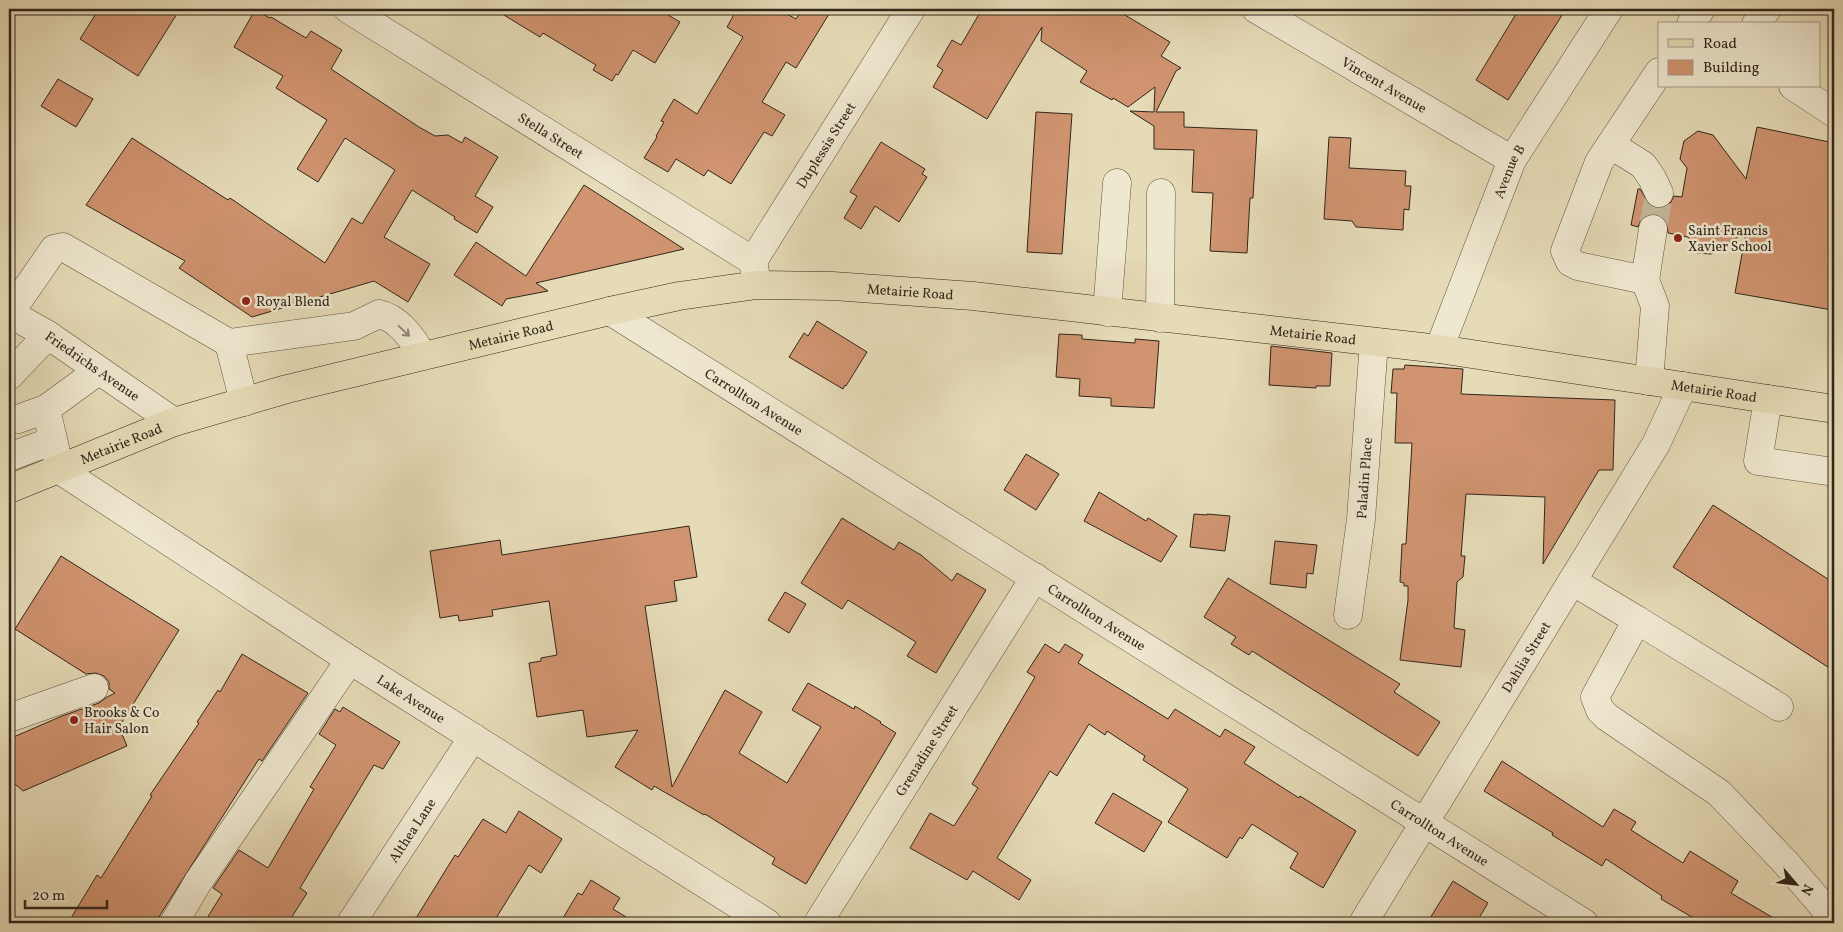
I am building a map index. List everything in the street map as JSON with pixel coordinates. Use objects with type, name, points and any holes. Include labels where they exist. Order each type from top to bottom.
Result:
[{"type":"main road","name":"Metairie Road","points":[[9,489],[60,470],[174,422],[287,388],[679,296],[755,273],[833,286],[973,296],[1440,349],[1834,409]]},
{"type":"street","name":"Stella Street","points":[[348,9],[755,273]]},
{"type":"street","name":"Duplessis Street","points":[[755,273],[910,9]]},
{"type":"street","name":"Vincent Avenue","points":[[1256,9],[1512,160]]},
{"type":"street","name":"Avenue B","points":[[1440,349],[1512,160],[1609,9]]},
{"type":"street","points":[[1692,22],[1701,9]]},
{"type":"street","points":[[1757,22],[1767,9]]},
{"type":"street","points":[[1644,280],[1578,266],[1570,262],[1565,250],[1599,162],[1658,74]]},
{"type":"street","points":[[1796,88],[1834,113]]},
{"type":"street","points":[[1611,145],[1643,165],[1659,193]]},
{"type":"street","points":[[1107,312],[1117,183]]},
{"type":"street","points":[[1160,318],[1161,193]]},
{"type":"street","points":[[1649,381],[1655,306],[1644,280],[1653,229]]},
{"type":"street","points":[[9,314],[54,249],[63,247],[229,343],[354,326],[379,314],[390,318],[416,342],[422,356]]},
{"type":"street","name":"Carrollton Avenue","points":[[610,311],[1584,923]]},
{"type":"street","name":"Friedrichs Avenue","points":[[9,314],[48,335],[174,422]]},
{"type":"street","points":[[9,376],[48,335]]},
{"type":"street","name":"Paladin Place","points":[[1348,615],[1361,520],[1374,342]]},
{"type":"street","points":[[229,343],[244,402]]},
{"type":"street","points":[[18,419],[46,409],[98,371]]},
{"type":"street","name":"Dahlia Street","points":[[1363,923],[1656,444],[1683,386]]},
{"type":"street","points":[[1768,399],[1758,461],[1834,472]]},
{"type":"street","points":[[46,409],[60,470]]},
{"type":"street","points":[[9,457],[52,441]]},
{"type":"street","name":"Lake Avenue","points":[[60,470],[350,660],[767,923]]},
{"type":"street","name":"Grenadine Street","points":[[818,923],[1035,577]]},
{"type":"street","points":[[1572,581],[1779,707]]},
{"type":"street","points":[[1637,620],[1595,697],[1600,710],[1607,717],[1719,793],[1785,862],[1828,912],[1834,916]]},
{"type":"street","points":[[174,923],[198,882],[350,660]]},
{"type":"street","points":[[9,718],[94,688]]},
{"type":"street","name":"Althea Lane","points":[[351,923],[473,737]]},
{"type":"building","points":[[99,9],[180,9],[138,76],[80,39]]},
{"type":"building","points":[[494,9],[658,9],[680,22],[655,63],[633,50],[618,75],[616,74],[612,81],[593,70],[596,65],[543,33],[540,37]]},
{"type":"building","points":[[737,9],[778,9],[796,19],[802,9],[832,9],[796,68],[786,62],[762,102],[785,115],[772,136],[764,132],[731,184],[708,170],[704,176],[676,159],[668,172],[644,158],[657,137],[664,122],[661,121],[674,99],[697,114],[743,37],[727,27]]},
{"type":"building","points":[[982,9],[1115,9],[1170,42],[1161,56],[1181,68],[1176,71],[1156,112],[1184,112],[1184,127],[1257,130],[1253,198],[1250,198],[1247,253],[1210,251],[1213,193],[1192,192],[1194,150],[1154,149],[1154,126],[1130,111],[1154,112],[1155,87],[1128,107],[1113,98],[1112,100],[1080,82],[1087,71],[1041,41],[1042,27],[987,119],[933,87],[943,70],[937,66],[952,40],[961,45]]},
{"type":"building","points":[[1519,9],[1566,9],[1508,100],[1476,80]]},
{"type":"building","points":[[255,10],[271,17],[306,38],[311,31],[342,50],[331,69],[419,127],[435,136],[448,135],[462,143],[465,137],[498,157],[475,196],[493,207],[477,233],[412,190],[384,237],[430,264],[408,302],[374,281],[252,317],[179,268],[185,261],[86,205],[132,138],[228,200],[230,198],[325,263],[352,218],[362,224],[395,170],[345,138],[318,182],[297,169],[327,120],[276,88],[283,76],[234,47]]},
{"type":"building","points":[[58,79],[93,99],[76,127],[41,106]]},
{"type":"building","points":[[1036,112],[1072,114],[1062,254],[1027,252]]},
{"type":"building","points":[[1757,127],[1834,143],[1834,295],[1832,310],[1735,293],[1746,232],[1711,254],[1697,253],[1688,237],[1668,233],[1667,223],[1656,214],[1647,215],[1641,220],[1638,227],[1631,225],[1638,189],[1640,189],[1650,205],[1657,208],[1666,207],[1674,196],[1682,197],[1687,168],[1680,159],[1684,141],[1698,131],[1713,135],[1746,179]]},
{"type":"building","points":[[1329,137],[1351,138],[1349,168],[1406,171],[1405,186],[1411,186],[1409,210],[1404,209],[1403,230],[1356,227],[1352,221],[1324,219]]},
{"type":"building","points":[[881,142],[925,169],[922,174],[927,177],[899,222],[875,206],[861,229],[844,218],[857,196],[850,192]]},
{"type":"building","points":[[584,185],[684,249],[536,283],[548,291],[506,299],[502,306],[454,275],[476,242],[526,276]]},
{"type":"building","points":[[817,321],[867,352],[843,389],[789,357],[804,333],[808,336]]},
{"type":"building","points":[[1059,334],[1082,335],[1082,339],[1135,343],[1135,339],[1159,341],[1154,408],[1111,406],[1111,398],[1079,396],[1080,379],[1056,377]]},
{"type":"building","points":[[1271,346],[1332,353],[1330,386],[1316,386],[1316,388],[1269,385]]},
{"type":"building","points":[[1405,365],[1463,369],[1461,394],[1615,400],[1613,470],[1599,470],[1543,564],[1545,497],[1466,494],[1461,556],[1465,556],[1463,577],[1457,582],[1454,628],[1465,630],[1461,667],[1400,660],[1408,600],[1408,586],[1404,586],[1404,583],[1400,582],[1402,544],[1406,544],[1412,443],[1395,443],[1397,393],[1391,393],[1393,369],[1404,369]]},
{"type":"building","points":[[1026,454],[1059,474],[1036,510],[1004,490]]},
{"type":"building","points":[[1099,492],[1146,521],[1148,518],[1177,536],[1161,562],[1084,521]]},
{"type":"building","points":[[1713,505],[1834,583],[1834,671],[1673,567]]},
{"type":"building","points":[[1194,514],[1230,516],[1225,551],[1190,547]]},
{"type":"building","points":[[842,518],[894,550],[899,542],[921,555],[952,581],[957,573],[986,590],[936,673],[907,656],[916,642],[848,600],[842,609],[801,583]]},
{"type":"building","points":[[689,526],[697,577],[674,581],[677,601],[645,606],[672,787],[725,690],[762,712],[739,753],[787,783],[821,727],[792,710],[808,683],[854,709],[855,706],[896,733],[806,884],[772,864],[775,858],[705,814],[654,786],[652,790],[615,767],[638,730],[587,737],[583,710],[537,717],[529,663],[541,661],[541,658],[557,655],[549,601],[492,610],[493,616],[459,621],[458,615],[440,618],[430,551],[500,540],[502,555]]},
{"type":"building","points":[[1275,541],[1317,545],[1313,574],[1307,573],[1306,588],[1270,584]]},
{"type":"building","points":[[61,556],[179,630],[119,727],[127,746],[23,791],[9,779],[9,739],[62,716],[99,703],[115,693],[109,689],[109,682],[104,676],[96,673],[86,674],[15,629]]},
{"type":"building","points":[[1228,578],[1400,684],[1394,692],[1440,722],[1418,756],[1252,651],[1249,655],[1231,644],[1236,637],[1204,617]]},
{"type":"building","points":[[785,592],[806,604],[789,633],[768,620]]},
{"type":"building","points":[[1045,644],[1059,653],[1065,644],[1083,655],[1078,663],[1168,719],[1175,709],[1220,737],[1225,729],[1255,747],[1244,763],[1356,831],[1323,888],[1290,868],[1298,853],[1252,824],[1242,839],[1240,837],[1227,858],[1168,822],[1188,789],[1143,760],[1145,756],[1107,731],[1105,735],[1089,724],[1057,776],[1050,771],[997,858],[1031,880],[1019,900],[973,871],[967,880],[910,848],[930,813],[954,826],[978,788],[972,784],[1035,677],[1027,672]]},
{"type":"building","points":[[242,654],[308,693],[262,761],[259,759],[155,923],[68,923],[97,875],[101,878],[152,796],[150,795],[199,723],[197,722],[218,690],[220,692]]},
{"type":"building","points":[[343,707],[400,742],[383,769],[374,765],[300,888],[307,893],[288,923],[204,923],[222,894],[213,888],[239,850],[268,868],[314,789],[310,787],[336,745],[319,734],[335,709],[340,712]]},
{"type":"building","points":[[1502,761],[1603,827],[1614,809],[1636,822],[1631,830],[1683,863],[1690,851],[1738,881],[1731,893],[1782,923],[1702,923],[1661,899],[1662,896],[1606,859],[1602,866],[1552,835],[1553,833],[1484,791]]},
{"type":"building","points":[[1113,793],[1162,822],[1144,852],[1095,823]]},
{"type":"building","points":[[519,811],[562,839],[541,873],[529,865],[493,923],[413,923],[455,855],[458,857],[483,819],[506,833]]},
{"type":"building","points":[[591,880],[620,898],[613,909],[636,923],[560,923],[578,893],[582,895]]},
{"type":"building","points":[[1453,881],[1488,903],[1476,923],[1427,923]]},
{"type":"tunnel","points":[[1653,229],[1659,193]]},
{"type":"place","name":"Saint Francis Xavier School","points":[[1678,238]]},
{"type":"place","name":"Royal Blend","points":[[246,301]]},
{"type":"place","name":"Brooks & Co Hair Salon","points":[[74,720]]}]
